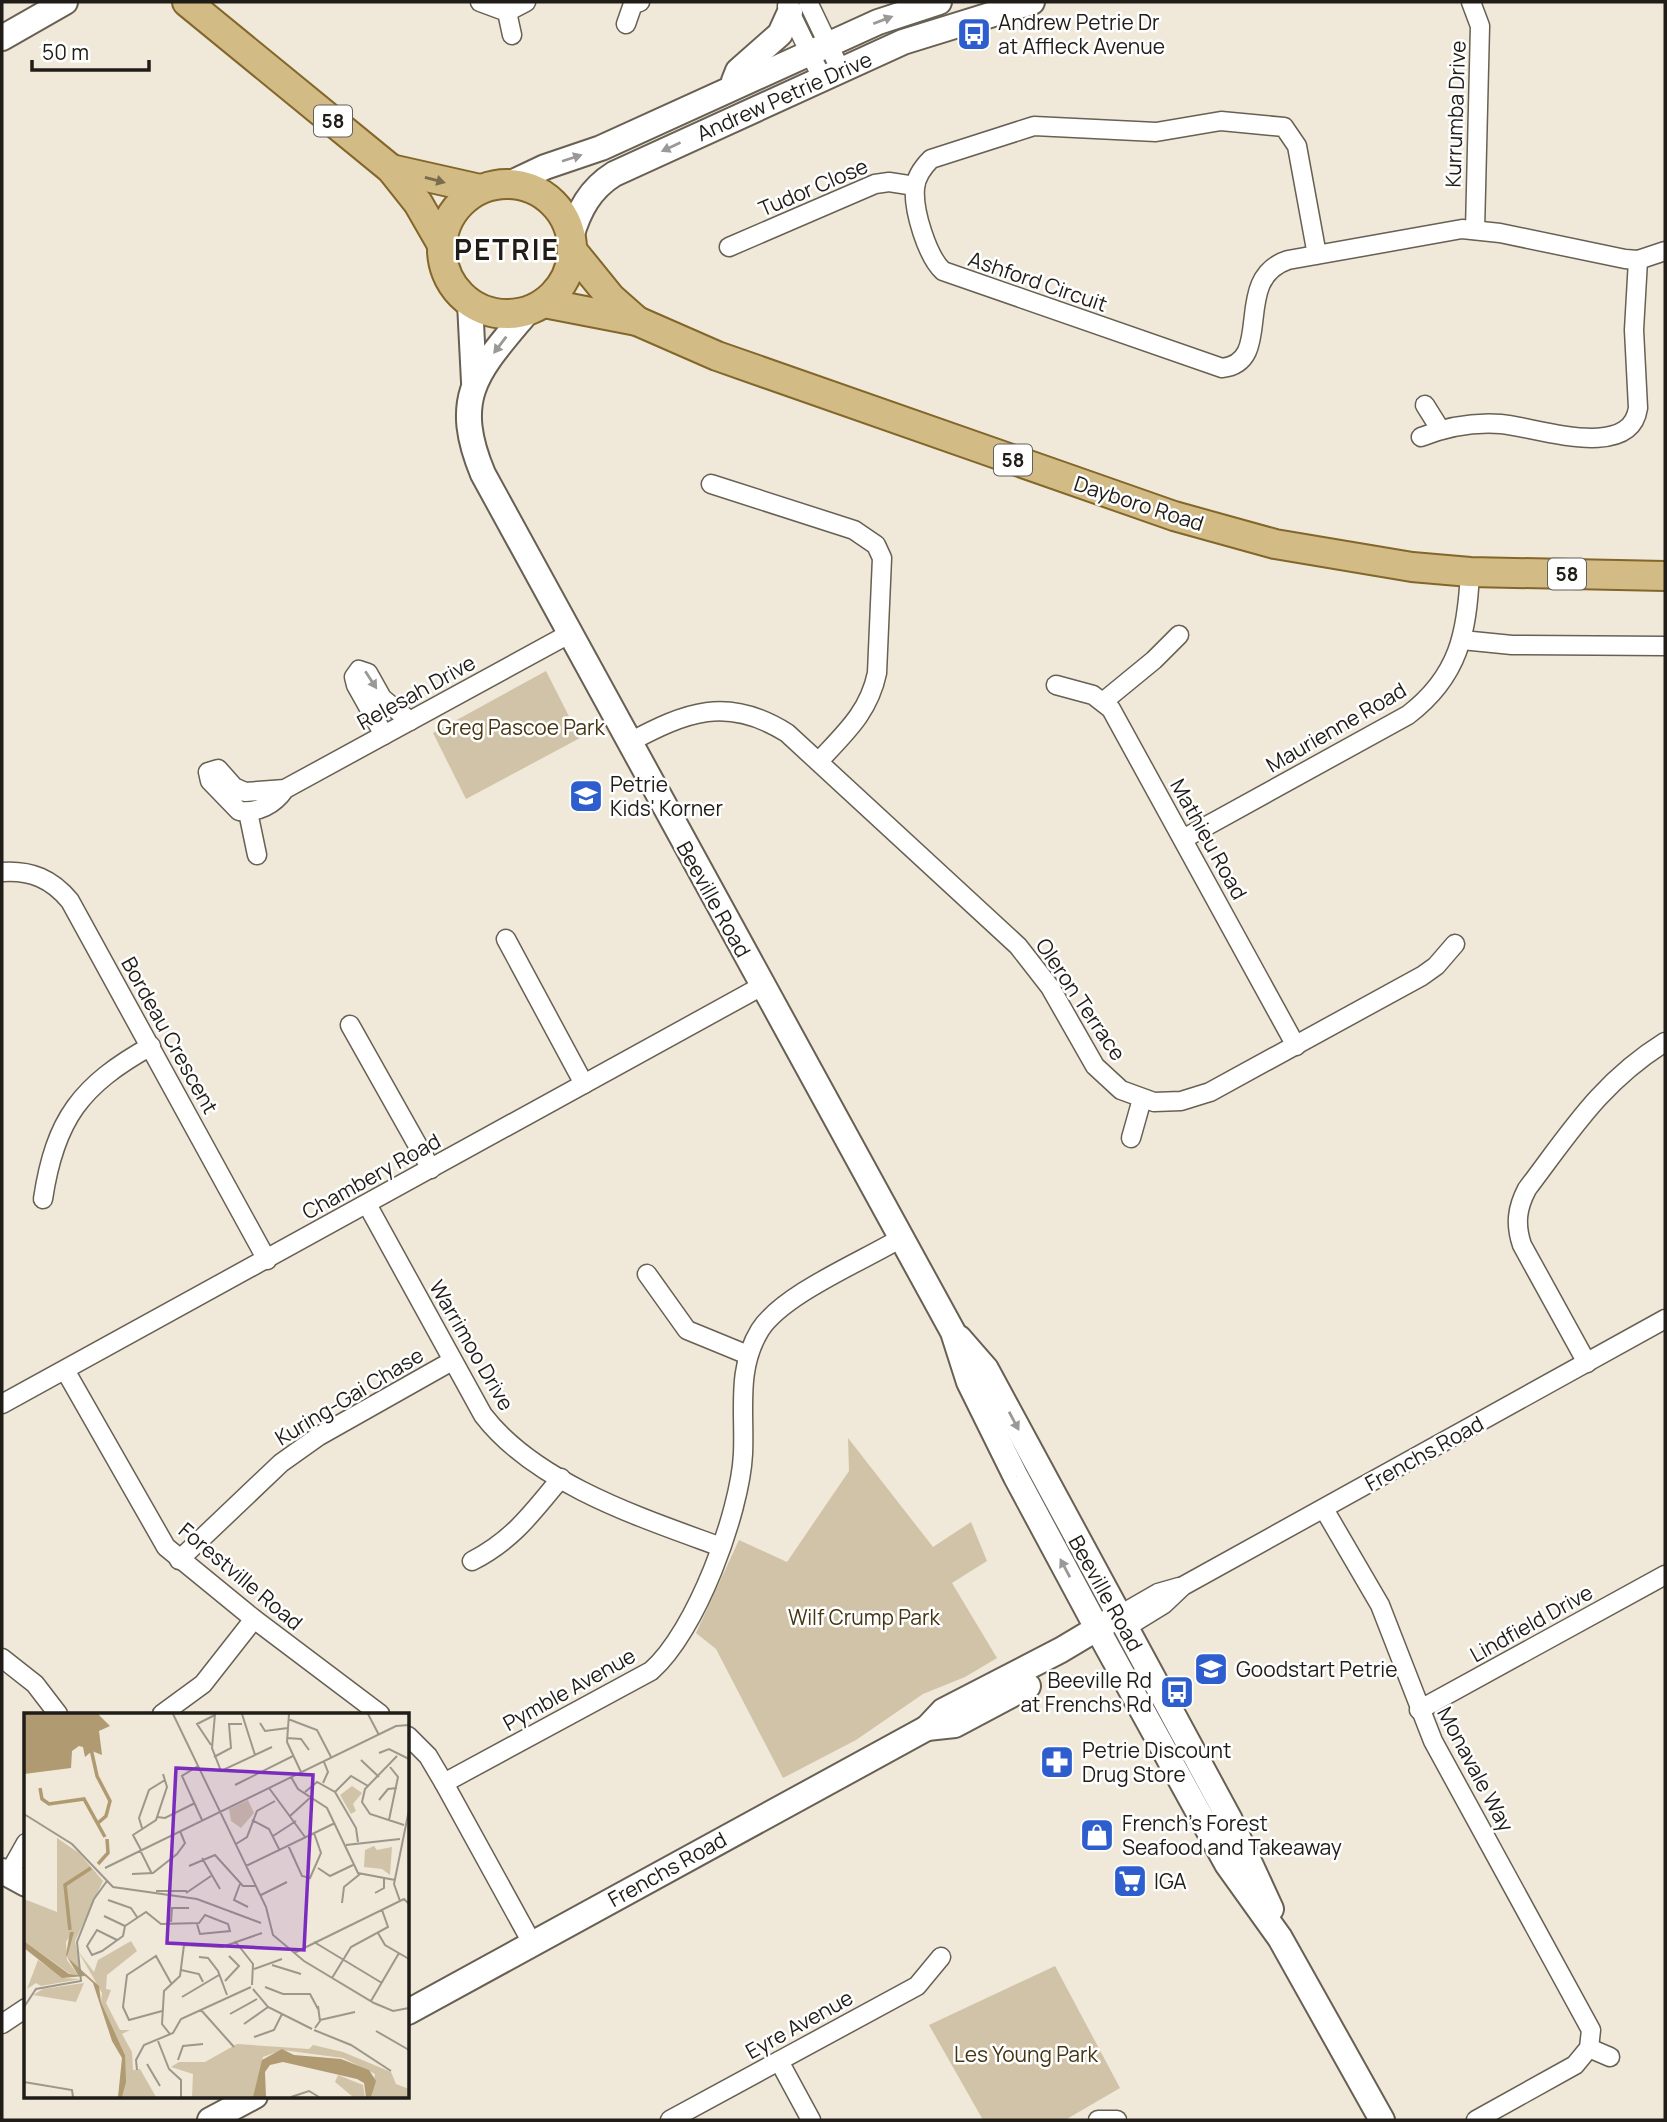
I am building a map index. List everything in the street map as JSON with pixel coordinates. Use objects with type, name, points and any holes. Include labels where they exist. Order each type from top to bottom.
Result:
[{"type":"main road","points":[[2,38],[65,2]]},
{"type":"main road","name":"58","points":[[187,2],[391,169],[418,203],[441,243],[446,273],[456,290],[470,303],[494,313],[536,307]]},
{"type":"main road","name":"Andrew Petrie Drive","points":[[509,184],[545,167],[601,148],[878,22],[939,2]]},
{"type":"main road","name":"Andrew Petrie Drive","points":[[572,244],[578,216],[588,199],[614,174],[924,34],[1032,2]]},
{"type":"main road","points":[[731,88],[738,71],[763,52],[780,34],[795,5]]},
{"type":"main road","name":"58","points":[[391,169],[480,189],[509,184],[531,188],[550,200],[564,217],[572,244]]},
{"type":"main road","points":[[441,243],[446,224],[457,207],[480,189]]},
{"type":"main road","points":[[536,307],[561,285],[572,244]]},
{"type":"main road","name":"Dayboro Road","points":[[572,244],[611,298],[637,321]]},
{"type":"main road","name":"Beeville Road","points":[[470,303],[474,382],[467,414],[477,460],[628,743],[953,1332],[969,1382],[981,1406],[1111,1628],[1230,1820],[1269,1902],[1280,1938],[1382,2120]]},
{"type":"main road","name":"Dayboro Road","points":[[536,307],[637,321],[717,356],[1174,516],[1275,544],[1330,555],[1469,572],[1665,576]]},
{"type":"main road","name":"Beeville Road","points":[[474,382],[536,307]]},
{"type":"main road","name":"Frenchs Road","points":[[410,2011],[927,1728],[943,1711],[1111,1628]]},
{"type":"main road","points":[[210,2120],[251,2098]]},
{"type":"street","points":[[480,2],[507,12],[526,2]]},
{"type":"street","name":"Kurrumba Drive","points":[[1471,2],[1480,26],[1475,230]]},
{"type":"street","points":[[626,24],[634,3]]},
{"type":"street","points":[[795,5],[831,74]]},
{"type":"street","points":[[507,12],[512,35]]},
{"type":"street","points":[[915,186],[920,172],[931,159],[1034,126],[1156,132],[1221,121],[1273,124],[1284,127],[1297,146],[1317,255]]},
{"type":"street","name":"Tudor Close","points":[[729,247],[876,184],[889,182],[915,186]]},
{"type":"street","name":"Ashford Circuit","points":[[915,186],[928,249],[943,271],[1222,368],[1237,365],[1247,355],[1258,288],[1266,273],[1279,263],[1446,231],[1475,230],[1637,260]]},
{"type":"street","points":[[1421,437],[1440,429],[1504,424],[1543,433],[1611,437],[1629,429],[1636,419],[1638,408],[1634,330],[1637,260],[1665,251]]},
{"type":"street","points":[[1425,405],[1440,429]]},
{"type":"street","points":[[711,484],[854,530],[882,542],[883,569],[874,689],[856,723],[819,761]]},
{"type":"street","name":"Maurienne Road","points":[[1184,839],[1408,715],[1438,688],[1462,640],[1467,615],[1469,572]]},
{"type":"street","name":"Relesah Drive","points":[[285,789],[279,799],[263,808],[248,812],[233,807],[209,781],[205,763],[218,769],[234,787],[245,792],[285,789],[569,634]]},
{"type":"street","points":[[1056,685],[1093,695],[1104,701],[1154,660],[1179,635]]},
{"type":"street","points":[[1462,640],[1512,645],[1665,646]]},
{"type":"street","points":[[384,735],[356,685],[354,677],[359,670],[368,673],[382,698],[410,721]]},
{"type":"street","name":"Mathieu Road","points":[[1104,701],[1117,718],[1296,1046]]},
{"type":"street","name":"Oleron Terrace","points":[[628,743],[684,715],[735,711],[771,723],[819,761],[1018,946],[1049,987],[1095,1066],[1110,1083],[1142,1100],[1168,1103],[1196,1098],[1422,976],[1455,944]]},
{"type":"street","points":[[248,812],[257,855]]},
{"type":"street","name":"Bordeau Crescent","points":[[2,872],[33,874],[60,889],[70,901],[267,1260]]},
{"type":"street","points":[[506,939],[584,1084]]},
{"type":"street","name":"Chambery Road","points":[[2,1404],[368,1206],[762,986]]},
{"type":"street","points":[[350,1025],[431,1169]]},
{"type":"street","points":[[1587,1363],[1522,1245],[1518,1234],[1519,1204],[1527,1189],[1602,1090],[1640,1058],[1665,1042]]},
{"type":"street","points":[[43,1199],[48,1164],[56,1142],[80,1098],[96,1081],[151,1046]]},
{"type":"street","points":[[1131,1138],[1142,1100]]},
{"type":"street","name":"Warrimoo Drive","points":[[368,1206],[452,1361],[495,1431],[508,1443],[561,1478],[635,1516],[721,1547]]},
{"type":"street","name":"Pymble Avenue","points":[[444,1783],[651,1671],[664,1660],[684,1630],[733,1517],[741,1469],[743,1379],[748,1355],[761,1329],[774,1313],[901,1238]]},
{"type":"street","points":[[647,1274],[687,1330],[748,1355]]},
{"type":"street","name":"Frenchs Road","points":[[1111,1628],[1164,1604],[1183,1586],[1665,1320]]},
{"type":"street","name":"Kuring-Gai Chase","points":[[179,1560],[281,1463],[319,1436],[452,1361]]},
{"type":"street","name":"Forestville Road","points":[[65,1370],[155,1530],[179,1560],[379,1713]]},
{"type":"street","points":[[472,1561],[499,1547],[513,1536],[561,1478]]},
{"type":"street","name":"Monavale Way","points":[[1324,1509],[1380,1605],[1433,1741],[1587,2022],[1591,2038],[1589,2048]]},
{"type":"street","name":"Lindfield Drive","points":[[1419,1710],[1665,1575]]},
{"type":"street","points":[[163,1713],[203,1684],[254,1619]]},
{"type":"street","points":[[2,1658],[35,1684],[57,1713]]},
{"type":"street","points":[[410,1738],[428,1756],[532,1943]]},
{"type":"street","points":[[12,1877],[24,1848]]},
{"type":"street","name":"Eyre Avenue","points":[[670,2120],[917,1986],[941,1957]]},
{"type":"street","points":[[2,2024],[24,2009]]},
{"type":"street","points":[[1476,2120],[1575,2065],[1589,2048],[1610,2057]]},
{"type":"street","points":[[779,2061],[811,2120]]},
{"type":"street","points":[[1098,2120],[1117,2120]]},
{"type":"green space","name":"Greg Pascoe Park","points":[[546,671],[580,738],[466,799],[433,733]]},
{"type":"green space","name":"Wilf Crump Park","points":[[848,1438],[933,1547],[971,1522],[987,1561],[952,1583],[997,1658],[965,1677],[923,1694],[856,1740],[783,1778],[716,1649],[696,1633],[739,1540],[787,1562],[849,1471]]},
{"type":"green space","name":"Les Young Park","points":[[1055,1966],[1120,2088],[1065,2120],[983,2120],[929,2025]]},
{"type":"place","name":"Andrew Petrie Dr at Affleck Avenue","points":[[974,34]]},
{"type":"place","name":"Petrie Kids' Korner","points":[[586,796]]},
{"type":"place","name":"Goodstart Petrie","points":[[1211,1669]]},
{"type":"place","name":"Beeville Rd at Frenchs Rd","points":[[1177,1692]]},
{"type":"place","name":"Petrie Discount Drug Store","points":[[1057,1762]]},
{"type":"place","name":"French's Forest Seafood and Takeaway","points":[[1097,1835]]},
{"type":"place","name":"IGA","points":[[1130,1881]]},
{"type":"district","name":"PETRIE","points":[[507,249]]}]
